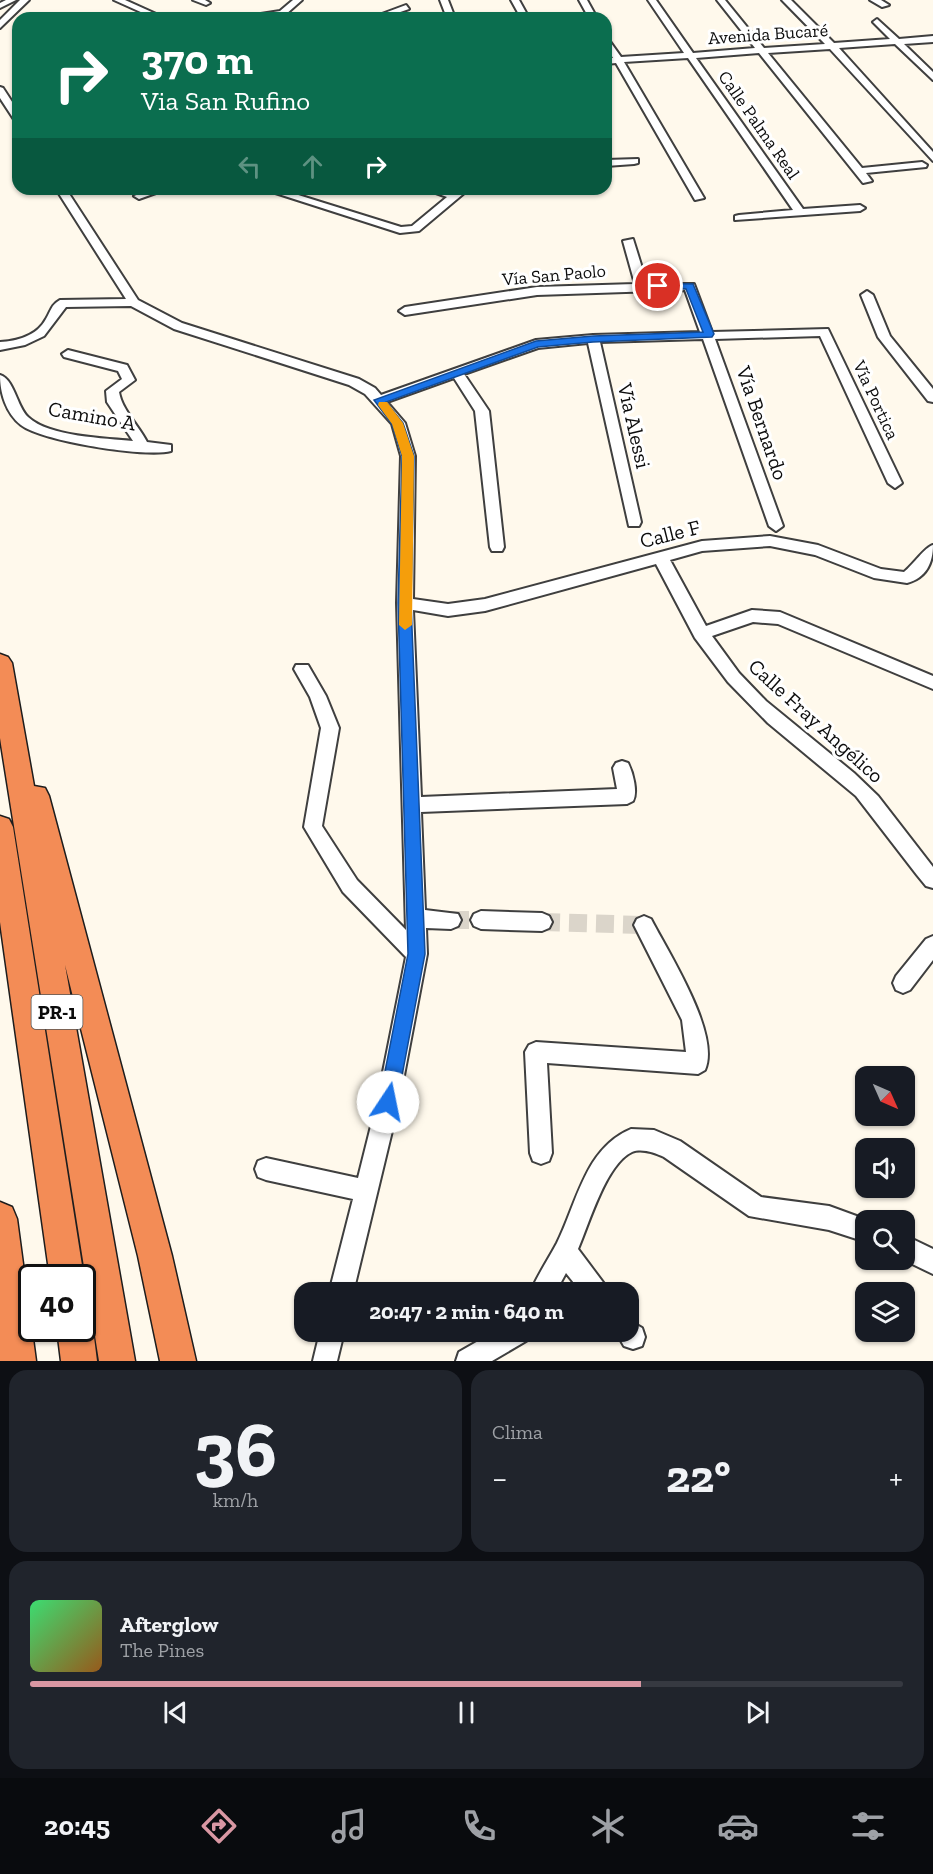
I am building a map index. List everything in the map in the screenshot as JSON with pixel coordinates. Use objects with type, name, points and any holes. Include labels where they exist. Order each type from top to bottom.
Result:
[{"type":"highway","name":"PR-1","points":[[0,663],[68,1080],[117,1361]]},
{"type":"highway","points":[[17,758],[38,799],[156,1256],[178,1361]]},
{"type":"highway","name":"PR-1","points":[[0,827],[65,1264]]},
{"type":"highway","points":[[0,1219],[3,1271],[18,1361]]},
{"type":"highway","points":[[77,1342],[79,1361]]},
{"type":"street","points":[[0,6],[12,0]]},
{"type":"street","points":[[13,12],[25,0]]},
{"type":"street","points":[[118,0],[147,12]]},
{"type":"street","points":[[197,0],[206,3]]},
{"type":"street","points":[[284,12],[298,0]]},
{"type":"street","name":"Calle Palma Real","points":[[652,0],[800,213]]},
{"type":"street","points":[[721,0],[867,181]]},
{"type":"street","points":[[786,0],[832,46],[933,158]]},
{"type":"street","points":[[874,0],[885,5]]},
{"type":"street","points":[[392,12],[406,7]]},
{"type":"street","points":[[0,25],[12,13]]},
{"type":"street","points":[[877,22],[933,77]]},
{"type":"street","name":"Avenida Bucaré","points":[[612,61],[933,39]]},
{"type":"street","points":[[612,49],[699,198]]},
{"type":"street","points":[[0,90],[12,109]]},
{"type":"street","points":[[612,163],[633,161]]},
{"type":"street","points":[[858,171],[922,165]]},
{"type":"street","points":[[65,195],[134,302],[150,313],[178,326],[354,382],[380,400],[398,423],[408,456],[405,603],[417,954],[388,1102],[344,1282]]},
{"type":"street","points":[[287,195],[400,230],[415,229],[454,196]]},
{"type":"street","points":[[739,218],[860,208]]},
{"type":"street","points":[[629,241],[642,286]]},
{"type":"street","name":"Vía San Paolo","points":[[405,311],[537,291],[690,286],[709,334]]},
{"type":"street","points":[[867,295],[884,337],[933,398]]},
{"type":"street","points":[[0,346],[20,343],[35,336],[49,324],[58,306],[64,303],[134,302]]},
{"type":"street","name":"Vía Portica","points":[[709,334],[824,332],[895,483]]},
{"type":"street","points":[[380,400],[536,344],[709,334]]},
{"type":"street","name":"Vía Bernardo","points":[[709,334],[776,526]]},
{"type":"street","name":"Vía Alessi","points":[[593,339],[634,522]]},
{"type":"street","points":[[68,354],[123,368],[129,380],[112,391],[114,402],[133,427],[142,446]]},
{"type":"street","points":[[456,373],[482,411],[497,547]]},
{"type":"street","name":"Camino A","points":[[0,379],[24,421],[40,430],[105,443],[166,448]]},
{"type":"street","name":"Calle F","points":[[405,603],[448,610],[485,605],[702,546],[770,541],[818,550],[879,574],[907,578],[922,566],[933,550]]},
{"type":"street","name":"Calle Fray Angélico","points":[[662,558],[701,634],[748,694],[828,758],[864,792],[933,880]]},
{"type":"street","points":[[701,634],[753,616],[780,618],[933,683]]},
{"type":"street","points":[[302,669],[318,696],[330,728],[313,827],[350,886],[417,954]]},
{"type":"street","points":[[412,805],[627,796],[622,768]]},
{"type":"street","points":[[416,919],[451,920]]},
{"type":"street","points":[[481,920],[542,922]]},
{"type":"street","points":[[541,1154],[537,1052],[698,1063],[692,1019],[644,926]]},
{"type":"street","points":[[903,983],[933,945]]},
{"type":"street","points":[[548,1282],[565,1252],[600,1170],[615,1151],[631,1140],[654,1141],[672,1149],[757,1208],[829,1218],[855,1227]]},
{"type":"street","points":[[266,1169],[366,1191]]},
{"type":"street","points":[[565,1252],[588,1282]]},
{"type":"street","points":[[915,1253],[933,1262]]},
{"type":"street","points":[[325,1361],[330,1342]]},
{"type":"street","points":[[468,1361],[500,1342]]},
{"type":"tunnel","points":[[451,920],[481,920]]},
{"type":"tunnel","points":[[542,922],[644,925]]},
{"type":"slow traffic","points":[[383,405],[398,423],[408,456],[405,625]]},
{"type":"route","points":[[388,1102],[417,954],[405,603],[408,456],[398,423],[380,400],[536,344],[709,334],[690,286],[658,286]]}]
